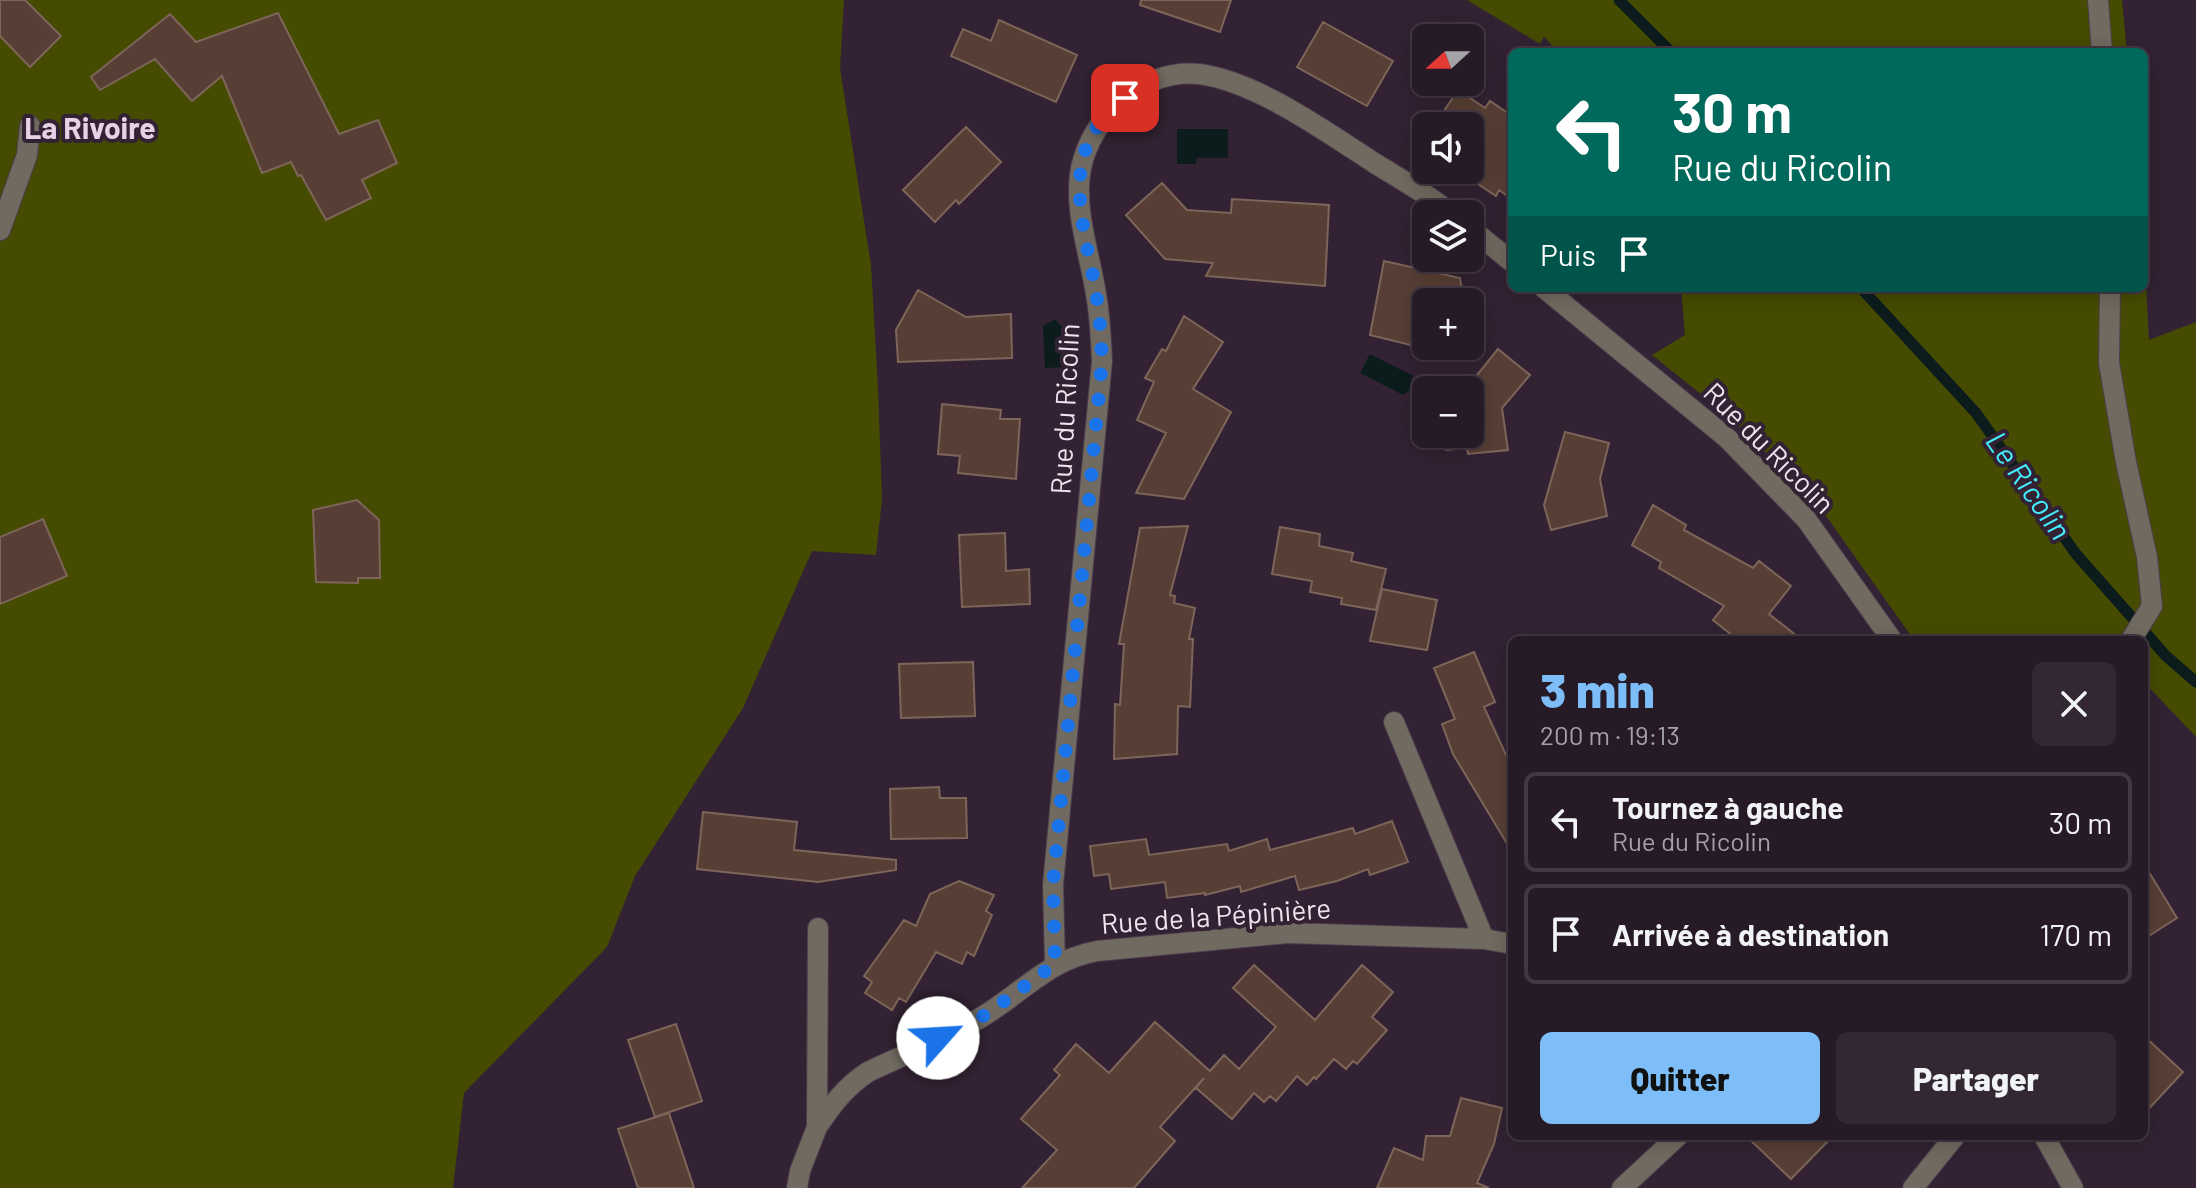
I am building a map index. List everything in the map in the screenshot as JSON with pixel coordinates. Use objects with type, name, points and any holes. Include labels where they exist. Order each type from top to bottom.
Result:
[{"type":"street","points":[[2098,0],[2102,48]]},
{"type":"street","name":"Rue du Ricolin","points":[[1055,964],[1053,885],[1102,361],[1099,317],[1080,197],[1081,170],[1091,136],[1106,115],[1145,86],[1171,75],[1197,74],[1221,79],[1268,99],[1316,125],[1431,200]]},
{"type":"street","points":[[0,230],[27,155],[30,126]]},
{"type":"street","points":[[1484,239],[1508,259]]},
{"type":"street","name":"Rue du Ricolin","points":[[1549,292],[1727,438],[1747,458],[1806,519],[1889,636]]},
{"type":"street","points":[[2110,292],[2109,363],[2147,557],[2152,606],[2133,636]]},
{"type":"street","points":[[1394,722],[1484,939]]},
{"type":"street","points":[[797,1188],[800,1171],[817,1127],[818,928]]},
{"type":"street","name":"Rue de la Pépinière","points":[[817,1127],[837,1097],[868,1072],[985,1015],[1055,964],[1076,955],[1288,933],[1484,939],[1508,943]]},
{"type":"street","points":[[1622,1188],[1674,1140]]},
{"type":"street","points":[[1913,1188],[1952,1140]]},
{"type":"street","points":[[2046,1140],[2073,1188]]},
{"type":"green space","points":[[0,0],[844,0],[840,68],[871,265],[882,499],[876,555],[812,551],[743,708],[635,876],[607,947],[464,1093],[453,1188],[0,1188]]},
{"type":"green space","points":[[1467,0],[2122,0],[2127,48],[1554,48],[1544,36],[1540,44]]},
{"type":"green space","points":[[1681,292],[2146,292],[2149,340],[2196,322],[2196,737],[2148,686],[2148,636],[1911,636],[1819,506],[1732,419],[1652,355],[1685,335]]},
{"type":"shaded area","points":[[1177,129],[1228,129],[1228,158],[1197,158],[1196,164],[1177,164]]},
{"type":"shaded area","points":[[1055,319],[1064,325],[1066,367],[1045,368],[1043,326]]},
{"type":"shaded area","points":[[1370,354],[1413,376],[1412,388],[1403,395],[1360,373]]},
{"type":"building","points":[[0,0],[25,0],[61,36],[30,67],[0,36]]},
{"type":"building","points":[[1141,0],[1231,0],[1220,32],[1140,5]]},
{"type":"building","points":[[278,13],[339,134],[378,120],[397,163],[362,180],[371,198],[326,220],[291,162],[262,173],[222,76],[192,101],[155,59],[100,90],[91,77],[170,14],[196,42]]},
{"type":"building","points":[[999,20],[1077,55],[1056,102],[951,56],[963,29],[991,41]]},
{"type":"building","points":[[1323,22],[1393,61],[1367,106],[1297,67]]},
{"type":"building","points":[[1454,96],[1467,96],[1485,108],[1490,101],[1508,113],[1508,196],[1499,190],[1496,196],[1478,184],[1484,184],[1484,112],[1443,112]]},
{"type":"building","points":[[966,127],[1001,162],[959,204],[956,200],[935,222],[903,190]]},
{"type":"building","points":[[1162,183],[1187,210],[1231,213],[1232,199],[1329,205],[1325,286],[1206,276],[1213,263],[1165,259],[1126,215]]},
{"type":"building","points":[[1384,261],[1412,267],[1412,272],[1433,272],[1460,278],[1462,288],[1412,288],[1412,345],[1370,335]]},
{"type":"building","points":[[918,290],[966,317],[1011,314],[1012,358],[898,362],[896,330]]},
{"type":"building","points":[[1184,316],[1223,342],[1193,389],[1231,412],[1184,499],[1136,493],[1166,433],[1137,420],[1154,382],[1145,378],[1162,349],[1166,351]]},
{"type":"building","points":[[1498,349],[1530,375],[1502,408],[1508,450],[1468,454],[1467,448],[1484,448],[1484,376],[1476,376]]},
{"type":"building","points":[[942,404],[1001,410],[1000,419],[1020,419],[1016,479],[958,473],[960,456],[938,454]]},
{"type":"building","points":[[1565,432],[1609,443],[1600,479],[1607,516],[1551,530],[1544,505]]},
{"type":"building","points":[[357,500],[379,520],[380,578],[358,578],[358,583],[316,582],[313,510]]},
{"type":"building","points":[[1653,505],[1686,525],[1684,530],[1753,568],[1759,561],[1791,586],[1769,614],[1797,636],[1733,636],[1713,620],[1724,606],[1659,568],[1661,562],[1632,545]]},
{"type":"building","points":[[43,519],[67,576],[0,604],[0,537]]},
{"type":"building","points":[[1188,526],[1170,595],[1175,596],[1174,603],[1195,608],[1189,639],[1193,639],[1190,707],[1178,706],[1177,754],[1114,759],[1115,704],[1120,705],[1124,644],[1119,644],[1140,528]]},
{"type":"building","points":[[1280,527],[1320,534],[1319,546],[1353,553],[1351,561],[1386,569],[1376,610],[1341,604],[1342,598],[1310,592],[1312,581],[1272,574]]},
{"type":"building","points":[[1005,533],[1006,571],[1029,569],[1030,604],[962,607],[959,535]]},
{"type":"building","points":[[1382,589],[1437,600],[1427,650],[1370,641]]},
{"type":"building","points":[[1474,652],[1495,702],[1484,707],[1508,759],[1508,845],[1453,754],[1442,724],[1455,719],[1434,668]]},
{"type":"building","points":[[973,662],[975,716],[901,718],[899,664]]},
{"type":"building","points":[[939,787],[940,798],[966,798],[967,838],[891,839],[890,789]]},
{"type":"building","points":[[703,812],[797,822],[794,850],[896,860],[896,870],[818,882],[697,869]]},
{"type":"building","points":[[1392,821],[1408,862],[1370,875],[1368,869],[1337,881],[1299,890],[1295,876],[1241,892],[1240,886],[1205,895],[1167,898],[1165,882],[1111,889],[1109,874],[1094,876],[1090,846],[1146,839],[1149,855],[1227,844],[1229,851],[1267,839],[1270,850],[1353,828],[1355,834]]},
{"type":"building","points":[[2148,871],[2177,918],[2148,936]]},
{"type":"building","points":[[959,881],[994,895],[986,911],[992,915],[974,956],[967,952],[962,964],[936,952],[906,1002],[899,998],[892,1010],[865,993],[872,982],[864,976],[904,920],[916,926],[930,894]]},
{"type":"building","points":[[1254,965],[1315,1020],[1362,965],[1393,992],[1372,1017],[1387,1030],[1357,1064],[1353,1061],[1346,1069],[1334,1059],[1307,1085],[1297,1076],[1276,1101],[1270,1096],[1264,1102],[1254,1093],[1232,1119],[1196,1088],[1204,1078],[1160,1127],[1175,1141],[1134,1188],[1022,1188],[1057,1150],[1021,1119],[1060,1075],[1054,1070],[1076,1044],[1109,1073],[1155,1022],[1210,1071],[1224,1055],[1239,1069],[1276,1027],[1233,988]]},
{"type":"building","points":[[676,1024],[702,1101],[655,1117],[628,1040]]},
{"type":"building","points":[[2148,1040],[2183,1072],[2148,1110]]},
{"type":"building","points":[[1461,1098],[1502,1108],[1494,1144],[1477,1183],[1489,1188],[1377,1188],[1394,1148],[1423,1160],[1426,1136],[1450,1136]]},
{"type":"building","points":[[669,1113],[694,1188],[638,1188],[618,1129]]},
{"type":"building","points":[[1750,1140],[1829,1140],[1791,1179]]},
{"type":"waterway","name":"Le Ricolin","points":[[1619,0],[1667,48]]},
{"type":"waterway","name":"Le Ricolin","points":[[1865,292],[1976,413],[2076,554],[2166,656],[2196,682]]},
{"type":"district","name":"La Rivoire","points":[[90,129]]},
{"type":"route","points":[[938,1038],[985,1015],[1055,964],[1053,885],[1102,361],[1101,328],[1080,197],[1081,170],[1091,136],[1106,115],[1125,98]]}]
